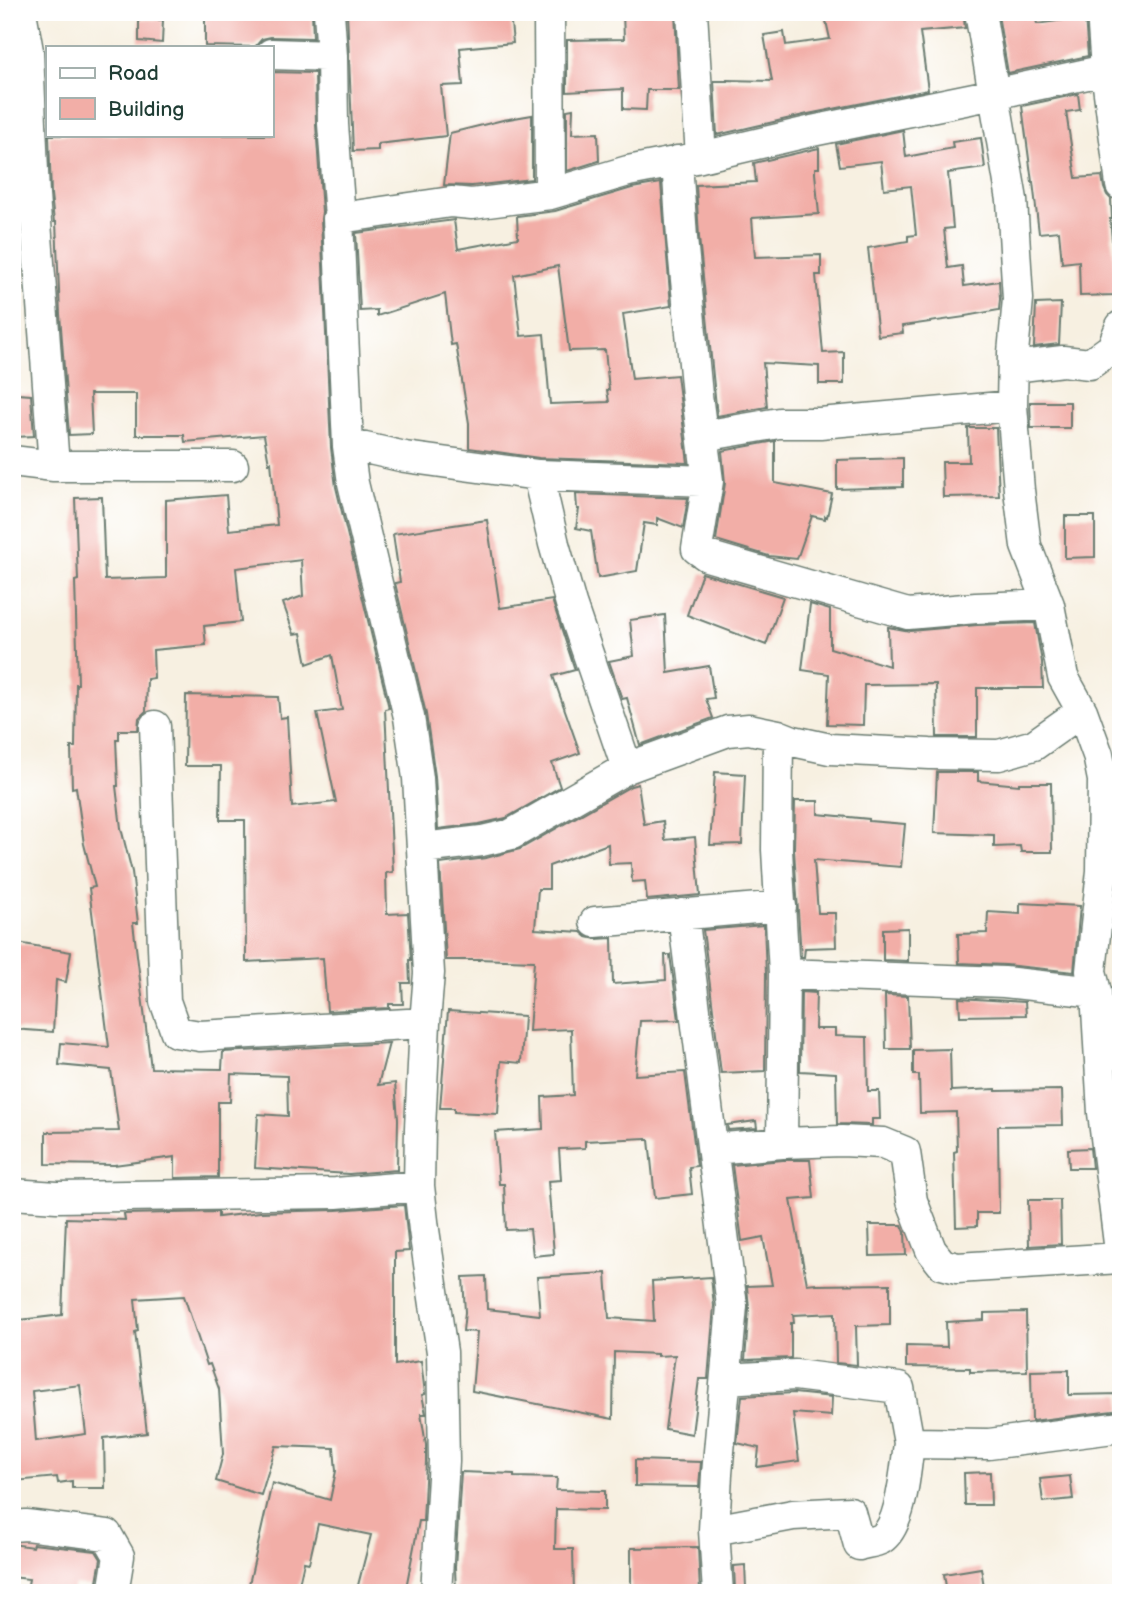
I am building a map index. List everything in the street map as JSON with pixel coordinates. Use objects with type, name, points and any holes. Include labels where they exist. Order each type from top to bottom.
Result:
[{"type":"street","points":[[21,12],[38,51],[34,195],[54,466]]},
{"type":"street","points":[[329,12],[348,446],[356,497],[409,717],[418,778],[423,848],[429,973],[419,1186],[442,1352],[444,1461],[436,1593]]},
{"type":"street","points":[[548,12],[550,194]]},
{"type":"street","points":[[692,12],[685,264],[708,481],[697,549],[706,556],[908,614],[1049,605]]},
{"type":"street","points":[[713,1149],[782,1143],[868,1142],[883,1143],[905,1152],[912,1201],[931,1250],[942,1264],[957,1268],[1121,1259],[1112,1112],[1091,971],[1102,871],[1103,780],[1098,755],[1082,711],[1063,677],[1049,605],[1026,546],[1012,407],[1018,299],[1012,200],[980,12]]},
{"type":"street","points":[[1102,12],[1113,68],[1121,185]]},
{"type":"street","points":[[273,54],[332,56]]},
{"type":"street","points":[[340,218],[451,202],[472,204],[550,194],[628,171],[1113,68]]},
{"type":"street","points":[[1013,367],[1063,360],[1090,364],[1118,341]]},
{"type":"street","points":[[703,436],[779,423],[820,423],[1012,407]]},
{"type":"street","points":[[348,446],[405,457],[538,475],[708,481]]},
{"type":"street","points":[[12,461],[54,466],[233,466]]},
{"type":"street","points":[[538,475],[571,604],[627,768]]},
{"type":"street","points":[[423,848],[482,841],[512,834],[627,768],[728,731],[749,729],[830,749],[999,755],[1034,745],[1082,711]]},
{"type":"street","points":[[155,726],[165,1001],[176,1032],[200,1036],[425,1023]]},
{"type":"street","points":[[778,735],[777,850],[784,974],[782,1143]]},
{"type":"street","points":[[595,922],[781,905]]},
{"type":"street","points":[[683,914],[732,1306],[717,1474],[715,1530],[718,1593]]},
{"type":"street","points":[[784,974],[1003,982],[1096,992]]},
{"type":"street","points":[[12,1195],[57,1197],[336,1193],[419,1186]]},
{"type":"street","points":[[715,1530],[793,1515],[850,1512],[859,1545],[881,1538],[901,1503],[909,1443],[899,1388],[795,1375],[726,1379]]},
{"type":"street","points":[[909,1443],[989,1444],[1121,1427]]},
{"type":"street","points":[[12,1526],[26,1525],[107,1535],[119,1556],[113,1593]]},
{"type":"building","points":[[205,12],[312,12],[313,38],[271,37],[262,39],[256,46],[205,46]]},
{"type":"building","points":[[347,12],[510,13],[513,43],[460,48],[463,85],[441,86],[446,136],[378,144],[378,150],[353,151]]},
{"type":"building","points":[[623,12],[675,12],[679,90],[647,90],[646,110],[623,109],[623,89],[567,92],[567,40],[624,39]]},
{"type":"building","points":[[824,12],[963,12],[965,28],[920,32],[928,90],[717,135],[714,81],[772,81],[764,35],[784,32],[786,45],[830,39]]},
{"type":"building","points":[[1034,12],[1037,24],[1085,17],[1088,56],[1008,73],[998,15]]},
{"type":"building","points":[[139,19],[163,20],[162,43],[139,41]]},
{"type":"building","points":[[273,72],[315,73],[331,448],[336,487],[389,708],[385,709],[393,872],[386,873],[387,914],[408,913],[410,983],[402,983],[403,1004],[389,1004],[389,1008],[327,1011],[323,958],[246,962],[245,820],[220,820],[221,766],[185,766],[186,695],[278,697],[280,718],[287,717],[292,807],[336,802],[317,713],[342,710],[332,655],[307,664],[301,633],[294,634],[283,603],[303,596],[301,560],[236,568],[241,622],[204,626],[206,645],[153,650],[154,678],[147,679],[146,711],[139,718],[138,730],[119,730],[119,739],[116,739],[116,786],[121,828],[132,872],[138,923],[133,923],[151,1068],[222,1069],[223,1052],[389,1043],[378,1085],[395,1083],[398,1119],[397,1170],[349,1174],[255,1168],[258,1114],[288,1116],[287,1076],[231,1074],[230,1102],[218,1102],[218,1177],[175,1178],[175,1157],[114,1165],[46,1164],[46,1132],[119,1131],[111,1070],[59,1065],[61,1043],[109,1047],[89,888],[95,887],[84,844],[76,787],[72,788],[71,747],[75,747],[78,684],[75,498],[102,497],[105,580],[166,578],[166,500],[226,495],[229,530],[277,525],[271,462],[269,463],[264,435],[185,442],[184,435],[136,435],[136,394],[90,394],[92,434],[69,435],[56,222],[51,194],[49,136],[273,136]]},
{"type":"building","points":[[1078,94],[1080,110],[1066,112],[1076,178],[1102,176],[1104,188],[1111,199],[1115,295],[1080,296],[1079,261],[1062,263],[1059,231],[1039,233],[1022,106]]},
{"type":"building","points":[[573,109],[572,134],[598,133],[599,161],[567,171],[567,110]]},
{"type":"building","points":[[532,115],[532,179],[472,186],[444,185],[450,133]]},
{"type":"building","points":[[903,130],[906,157],[953,148],[952,142],[981,138],[985,168],[948,173],[953,228],[944,229],[948,268],[962,266],[964,286],[999,281],[999,310],[902,326],[903,333],[878,336],[868,248],[908,241],[908,236],[916,235],[911,186],[884,189],[881,161],[840,166],[836,144]]},
{"type":"building","points":[[819,148],[819,168],[815,168],[815,173],[819,214],[752,218],[755,257],[821,255],[821,275],[816,275],[823,353],[844,352],[844,384],[819,384],[819,366],[763,363],[767,407],[717,416],[696,185],[756,182],[754,163]]},
{"type":"building","points":[[661,183],[671,306],[623,314],[632,379],[677,375],[688,463],[539,458],[469,448],[469,423],[456,344],[451,345],[445,294],[377,316],[377,310],[360,311],[356,233],[454,220],[458,249],[518,238],[517,216],[555,211],[632,188]],"holes":[[[558,266],[569,351],[605,350],[609,402],[550,404],[544,334],[521,336],[514,275]]]},
{"type":"building","points":[[1061,303],[1059,344],[1034,347],[1036,304]]},
{"type":"building","points":[[17,394],[31,395],[34,436],[15,437]]},
{"type":"building","points":[[1030,402],[1070,402],[1070,428],[1031,428]]},
{"type":"building","points":[[968,428],[996,428],[999,496],[943,497],[942,462],[969,462]]},
{"type":"building","points":[[775,441],[775,483],[832,494],[827,517],[825,516],[825,519],[812,516],[797,559],[769,556],[716,540],[725,483],[722,451]]},
{"type":"building","points":[[903,458],[903,487],[837,489],[837,460]]},
{"type":"building","points":[[576,494],[688,498],[683,528],[657,518],[657,525],[644,523],[637,571],[598,578],[591,531],[576,528],[579,509]]},
{"type":"building","points":[[1065,516],[1095,516],[1095,557],[1065,558]]},
{"type":"building","points":[[487,520],[500,608],[552,600],[575,670],[553,676],[580,753],[552,763],[560,787],[506,818],[438,829],[435,776],[426,714],[395,583],[400,582],[393,534]]},
{"type":"building","points":[[702,573],[783,597],[766,645],[687,615]]},
{"type":"building","points":[[810,604],[830,610],[830,648],[889,666],[888,627],[910,631],[1035,623],[1042,662],[1043,688],[977,688],[977,737],[937,737],[936,684],[864,685],[863,725],[827,724],[829,674],[802,670]]},
{"type":"building","points":[[665,615],[668,673],[709,666],[714,698],[706,699],[713,718],[640,745],[627,698],[622,699],[609,661],[634,656],[630,620]]},
{"type":"building","points":[[715,772],[745,774],[742,844],[710,845]]},
{"type":"building","points":[[937,772],[978,772],[978,781],[1019,785],[1051,783],[1052,852],[1021,852],[1020,846],[994,847],[994,835],[934,833]]},
{"type":"building","points":[[638,784],[644,824],[663,821],[665,840],[695,837],[700,895],[647,900],[645,881],[632,882],[631,863],[609,864],[608,844],[549,866],[549,889],[538,889],[535,929],[581,932],[596,939],[612,938],[613,984],[666,980],[665,955],[670,955],[679,1020],[640,1021],[635,1075],[685,1072],[697,1166],[689,1167],[692,1194],[655,1198],[649,1140],[646,1138],[585,1141],[585,1148],[559,1149],[561,1180],[548,1181],[554,1254],[533,1256],[530,1229],[506,1230],[504,1184],[499,1184],[495,1132],[543,1129],[542,1097],[573,1095],[571,1029],[529,1031],[534,961],[446,960],[440,864],[486,858],[520,849]]},
{"type":"building","points":[[795,801],[818,801],[818,814],[905,824],[901,867],[814,860],[818,913],[835,913],[836,947],[805,948],[804,957],[801,957],[794,850]]},
{"type":"building","points":[[1020,903],[1080,906],[1074,972],[959,963],[958,934],[987,933],[988,912],[1020,914]]},
{"type":"building","points":[[764,925],[765,1071],[721,1073],[703,930]]},
{"type":"building","points":[[908,928],[908,961],[883,960],[883,929]]},
{"type":"building","points":[[12,942],[71,952],[66,982],[56,980],[53,1032],[12,1029]]},
{"type":"building","points":[[801,992],[816,993],[815,1029],[835,1029],[835,1036],[867,1037],[868,1091],[879,1091],[880,1119],[872,1119],[872,1125],[837,1124],[836,1073],[800,1071]]},
{"type":"building","points":[[885,995],[908,996],[910,1049],[886,1049]]},
{"type":"building","points":[[959,998],[1025,1002],[1026,1015],[960,1016]]},
{"type":"building","points":[[448,1011],[524,1016],[521,1063],[501,1061],[498,1114],[454,1112],[454,1108],[440,1108]]},
{"type":"building","points":[[950,1049],[951,1091],[1062,1090],[1063,1125],[998,1126],[999,1213],[977,1213],[977,1226],[956,1227],[956,1112],[920,1113],[919,1075],[913,1075],[913,1050]]},
{"type":"building","points":[[756,1121],[757,1128],[728,1130],[727,1125]]},
{"type":"building","points":[[1090,1148],[1092,1168],[1069,1168],[1068,1149]]},
{"type":"building","points":[[810,1160],[814,1198],[791,1200],[807,1284],[890,1284],[890,1325],[856,1326],[857,1365],[836,1363],[835,1313],[793,1315],[791,1358],[745,1360],[749,1308],[747,1286],[772,1285],[763,1237],[742,1241],[732,1165]]},
{"type":"building","points":[[1028,1200],[1060,1200],[1061,1244],[1029,1246]]},
{"type":"building","points":[[404,1205],[409,1251],[395,1252],[395,1365],[421,1361],[425,1394],[422,1395],[426,1414],[421,1414],[426,1445],[423,1521],[419,1521],[405,1593],[356,1593],[371,1535],[318,1524],[309,1563],[304,1562],[297,1593],[247,1593],[272,1483],[330,1500],[336,1471],[334,1448],[276,1446],[261,1495],[216,1481],[223,1454],[219,1389],[210,1364],[207,1365],[184,1296],[135,1299],[138,1331],[135,1332],[147,1433],[104,1438],[105,1488],[72,1488],[72,1481],[58,1483],[57,1477],[15,1481],[12,1445],[12,1321],[62,1315],[66,1218],[125,1220],[124,1214],[218,1212],[218,1217],[260,1212]],"holes":[[[80,1385],[86,1434],[36,1441],[32,1391]]]},
{"type":"building","points":[[869,1225],[902,1225],[906,1255],[870,1256]]},
{"type":"building","points":[[606,1273],[609,1318],[654,1321],[652,1281],[711,1277],[714,1306],[708,1379],[699,1379],[692,1434],[665,1429],[675,1355],[614,1352],[613,1419],[472,1391],[477,1332],[463,1331],[463,1277],[486,1276],[487,1309],[540,1315],[537,1277]]},
{"type":"building","points":[[1026,1312],[1027,1371],[970,1372],[970,1368],[906,1367],[906,1346],[947,1347],[946,1322],[984,1320],[984,1313]]},
{"type":"building","points":[[1069,1370],[1069,1395],[1121,1394],[1121,1410],[1032,1421],[1031,1371]]},
{"type":"building","points":[[794,1393],[832,1397],[831,1416],[793,1413],[799,1461],[757,1467],[759,1448],[737,1443],[742,1396]]},
{"type":"building","points":[[635,1460],[701,1462],[699,1487],[635,1486]]},
{"type":"building","points":[[461,1472],[557,1478],[556,1490],[605,1491],[605,1510],[556,1509],[555,1549],[573,1549],[574,1593],[456,1593]]},
{"type":"building","points":[[990,1472],[991,1505],[965,1505],[964,1473]]},
{"type":"building","points":[[1070,1476],[1073,1499],[1043,1502],[1040,1479]]},
{"type":"building","points":[[12,1544],[96,1551],[101,1559],[96,1587],[74,1585],[72,1593],[27,1590],[29,1579],[12,1577]]},
{"type":"building","points":[[698,1547],[700,1593],[631,1593],[631,1548]]},
{"type":"building","points":[[745,1565],[746,1588],[735,1589],[734,1566]]},
{"type":"building","points":[[981,1568],[985,1593],[947,1593],[944,1574]]}]
